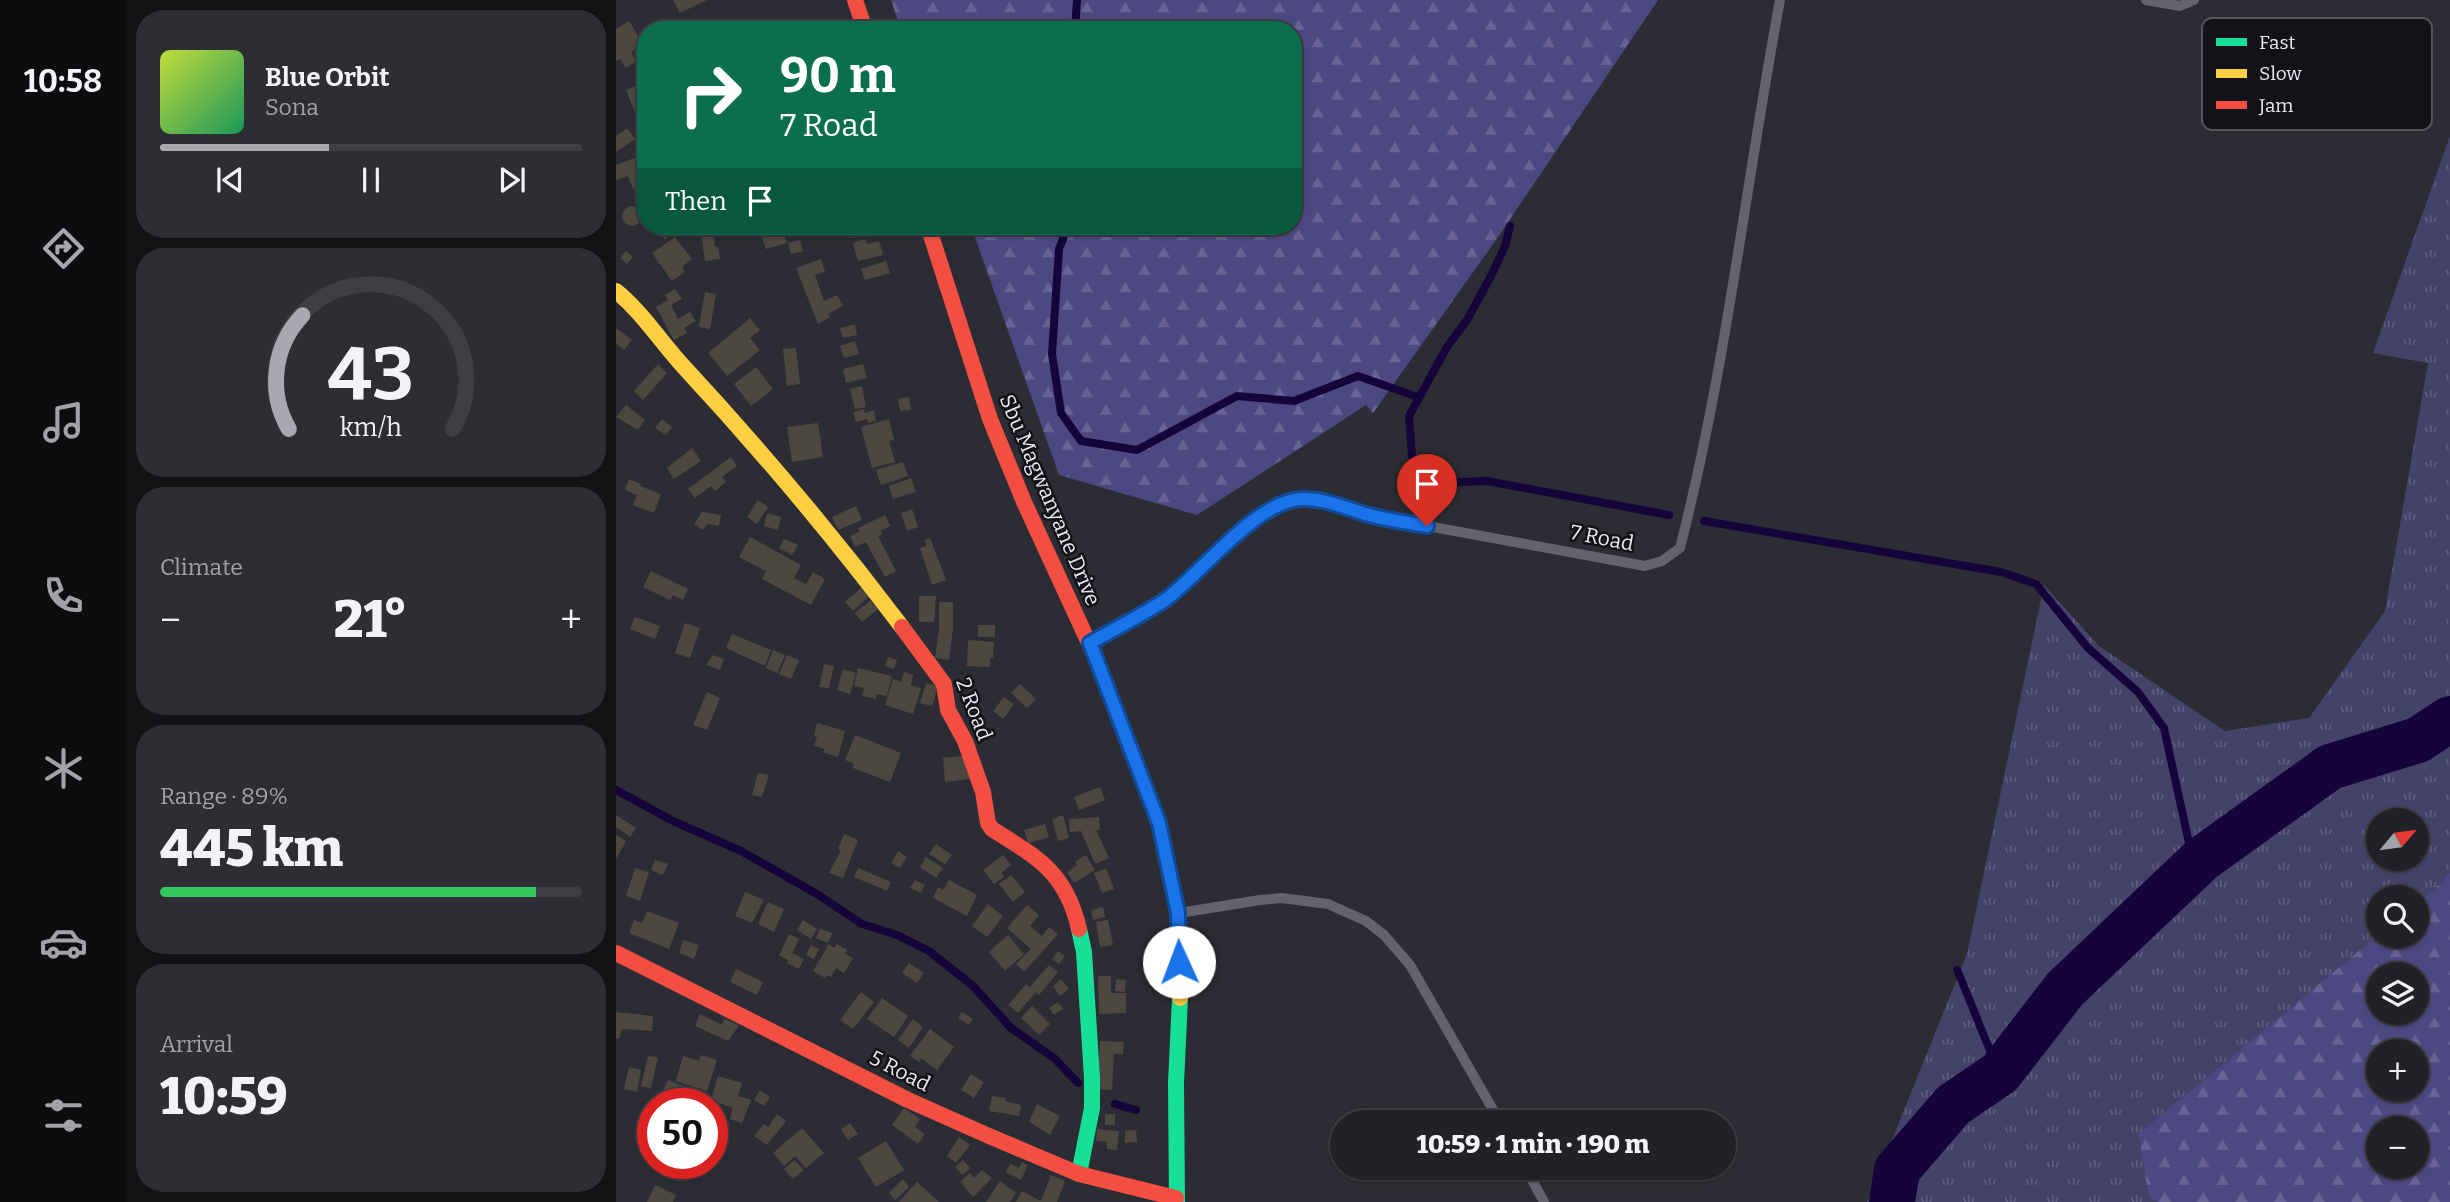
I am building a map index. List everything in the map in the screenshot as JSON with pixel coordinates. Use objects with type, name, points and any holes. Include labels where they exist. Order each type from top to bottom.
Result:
[{"type":"street","points":[[855,0],[862,21]]},
{"type":"street","name":"Sbu Magwanyane Drive","points":[[931,235],[990,419],[1024,502],[1090,643],[1159,823],[1178,913],[1180,987],[1176,1083],[1177,1200]]},
{"type":"street","name":"2 Road","points":[[616,291],[632,304],[679,362],[728,415],[875,591],[931,665],[944,684],[948,710],[965,741],[983,792],[988,822],[1000,835],[1040,859],[1054,874],[1074,908],[1084,952],[1092,1078],[1092,1108],[1079,1174]]},
{"type":"street","name":"5 Road","points":[[616,953],[908,1100],[1079,1174],[1177,1200]]},
{"type":"lane","name":"7 Road","points":[[1090,643],[1164,600],[1209,562],[1243,527],[1263,513],[1299,499],[1316,500],[1373,516],[1646,566],[1662,561],[1680,548],[1719,365],[1780,0]]},
{"type":"lane","points":[[2146,0],[2180,6],[2194,0]]},
{"type":"lane","points":[[1178,913],[1282,898],[1328,904],[1366,921],[1384,934],[1410,965],[1493,1110]]},
{"type":"lane","points":[[1532,1180],[1544,1202]]},
{"type":"green space","points":[[891,0],[1658,0],[1498,237],[1373,413],[1366,405],[1197,515],[1059,475],[974,235],[1302,235],[1302,21],[898,21]]},
{"type":"green space","points":[[2450,136],[2450,872],[2429,893],[2429,885],[2366,885],[2366,945],[2138,1134],[2149,1198],[2157,1202],[1867,1202],[1967,954],[2044,585],[2099,646],[2225,731],[2309,718],[2385,611],[2428,363],[2373,353]]},
{"type":"green space","points":[[2450,872],[2450,1202],[2157,1202],[2149,1198],[2138,1134],[2366,945],[2366,948],[2429,948],[2429,893]]},
{"type":"building","points":[[673,0],[707,0],[680,13]]},
{"type":"building","points":[[629,21],[637,34],[637,48],[631,52],[636,61],[626,68],[620,59],[616,61],[616,29]]},
{"type":"building","points":[[637,86],[637,118],[626,90]]},
{"type":"building","points":[[627,128],[635,139],[616,152],[616,136]]},
{"type":"building","points":[[637,157],[637,187],[633,189],[628,176],[616,180],[616,165]]},
{"type":"building","points":[[628,207],[636,207],[637,224],[628,225],[623,220],[623,212]]},
{"type":"building","points":[[701,235],[713,235],[720,259],[705,261]]},
{"type":"building","points":[[784,235],[787,243],[766,249],[762,238]]},
{"type":"building","points":[[675,237],[692,259],[682,267],[685,272],[672,281],[652,253]]},
{"type":"building","points":[[865,239],[867,244],[879,241],[883,255],[858,261],[853,243]]},
{"type":"building","points":[[800,240],[803,251],[791,254],[788,243]]},
{"type":"building","points":[[626,251],[633,257],[627,264],[620,258]]},
{"type":"building","points":[[821,259],[825,272],[815,275],[824,301],[837,295],[843,306],[828,314],[830,317],[818,324],[796,268]]},
{"type":"building","points":[[886,261],[890,273],[865,280],[861,269]]},
{"type":"building","points":[[675,289],[682,299],[671,305],[678,319],[690,312],[696,321],[684,328],[687,333],[674,340],[656,307],[668,300],[665,295]]},
{"type":"building","points":[[705,292],[716,294],[710,329],[699,327]]},
{"type":"building","points":[[750,318],[760,330],[750,338],[760,350],[727,376],[708,353]]},
{"type":"building","points":[[855,324],[857,335],[843,338],[840,328]]},
{"type":"building","points":[[616,328],[632,340],[624,350],[616,343]]},
{"type":"building","points":[[855,341],[859,354],[844,358],[840,346]]},
{"type":"building","points":[[796,348],[800,384],[787,386],[783,349]]},
{"type":"building","points":[[658,364],[667,373],[643,400],[634,391]]},
{"type":"building","points":[[863,364],[867,378],[846,383],[843,369]]},
{"type":"building","points":[[756,367],[773,389],[751,406],[734,384]]},
{"type":"building","points":[[862,386],[866,407],[855,409],[850,389]]},
{"type":"building","points":[[909,397],[911,410],[900,411],[898,399]]},
{"type":"building","points":[[626,405],[645,420],[638,430],[616,417]]},
{"type":"building","points":[[864,409],[865,413],[874,410],[876,421],[868,423],[867,419],[856,422],[853,412]]},
{"type":"building","points":[[662,419],[672,427],[666,435],[655,428]]},
{"type":"building","points":[[889,419],[894,440],[889,441],[895,462],[872,468],[861,427]]},
{"type":"building","points":[[818,423],[823,457],[792,462],[787,427]]},
{"type":"building","points":[[692,448],[701,461],[674,479],[667,468]]},
{"type":"building","points":[[731,457],[737,466],[722,477],[726,482],[715,491],[711,486],[695,498],[688,489]]},
{"type":"building","points":[[903,462],[908,476],[881,485],[876,470]]},
{"type":"building","points":[[911,478],[916,492],[893,499],[889,486]]},
{"type":"building","points":[[629,479],[661,494],[654,513],[633,505],[637,495],[625,490]]},
{"type":"building","points":[[758,500],[768,507],[757,524],[747,517]]},
{"type":"building","points":[[856,506],[862,520],[838,530],[832,517]]},
{"type":"building","points":[[912,509],[918,527],[907,531],[901,513]]},
{"type":"building","points":[[702,512],[721,515],[719,526],[707,524],[703,530],[694,524]]},
{"type":"building","points":[[767,513],[781,517],[778,530],[764,526]]},
{"type":"building","points":[[885,515],[890,526],[878,536],[896,571],[885,577],[866,542],[855,547],[850,536],[860,531],[858,528]]},
{"type":"building","points":[[750,537],[801,565],[794,578],[806,584],[813,572],[825,579],[811,605],[762,579],[766,571],[739,557]]},
{"type":"building","points":[[930,538],[946,580],[932,585],[920,548],[926,546],[925,540]]},
{"type":"building","points":[[784,539],[798,545],[792,555],[779,548]]},
{"type":"building","points":[[651,571],[688,589],[683,600],[673,595],[670,600],[643,587]]},
{"type":"building","points":[[861,588],[869,596],[853,611],[845,602]]},
{"type":"building","points":[[919,596],[936,596],[934,622],[919,622]]},
{"type":"building","points":[[871,600],[878,609],[862,622],[855,613]]},
{"type":"building","points":[[939,602],[953,602],[949,660],[935,658]]},
{"type":"building","points":[[635,617],[660,626],[655,639],[630,629]]},
{"type":"building","points":[[685,623],[700,628],[690,658],[675,653]]},
{"type":"building","points":[[978,625],[995,625],[995,637],[978,637]]},
{"type":"building","points":[[732,634],[771,650],[765,666],[726,648]]},
{"type":"building","points":[[968,640],[994,642],[990,667],[967,666]]},
{"type":"building","points":[[773,650],[785,655],[777,673],[766,668]]},
{"type":"building","points":[[713,655],[724,659],[720,670],[706,665]]},
{"type":"building","points":[[787,655],[799,660],[791,679],[779,674]]},
{"type":"building","points":[[888,657],[897,660],[894,669],[885,666]]},
{"type":"building","points":[[824,664],[834,666],[829,688],[819,687]]},
{"type":"building","points":[[858,668],[892,676],[887,696],[877,694],[876,699],[862,696],[864,688],[854,686]]},
{"type":"building","points":[[843,669],[856,673],[850,694],[837,690]]},
{"type":"building","points":[[904,672],[913,675],[911,685],[921,688],[913,714],[885,705],[893,679],[901,682]]},
{"type":"building","points":[[926,683],[938,686],[932,706],[920,703]]},
{"type":"building","points":[[1020,684],[1036,699],[1027,708],[1011,693]]},
{"type":"building","points":[[707,692],[720,698],[707,730],[693,725]]},
{"type":"building","points":[[1004,697],[1014,704],[1003,719],[993,711]]},
{"type":"building","points":[[817,723],[845,731],[838,757],[814,746]]},
{"type":"building","points":[[855,735],[901,753],[890,782],[853,768],[854,764],[845,760]]},
{"type":"building","points":[[963,756],[970,779],[945,782],[943,758]]},
{"type":"building","points":[[758,773],[769,775],[762,797],[752,795]]},
{"type":"building","points":[[1100,787],[1105,800],[1079,810],[1074,797]]},
{"type":"building","points":[[616,815],[636,828],[630,837],[616,827]]},
{"type":"building","points":[[1063,815],[1069,838],[1058,841],[1052,819]]},
{"type":"building","points":[[1099,817],[1100,830],[1096,830],[1109,858],[1095,864],[1081,831],[1070,832],[1069,819]]},
{"type":"building","points":[[1045,824],[1049,837],[1028,843],[1024,830]]},
{"type":"building","points":[[844,834],[858,840],[843,878],[829,873],[841,850],[838,849]]},
{"type":"building","points":[[616,835],[626,841],[616,859]]},
{"type":"building","points":[[936,844],[952,855],[945,864],[929,854]]},
{"type":"building","points":[[898,851],[907,857],[900,868],[891,863]]},
{"type":"building","points":[[1003,855],[1011,865],[1001,873],[1004,877],[994,884],[983,870]]},
{"type":"building","points":[[1086,855],[1095,870],[1074,883],[1067,872],[1077,865],[1075,862]]},
{"type":"building","points":[[926,857],[943,868],[936,878],[920,867]]},
{"type":"building","points":[[655,860],[668,864],[663,875],[651,870]]},
{"type":"building","points":[[635,868],[649,872],[640,901],[626,896]]},
{"type":"building","points":[[858,868],[891,882],[887,891],[854,877]]},
{"type":"building","points":[[1106,868],[1114,889],[1102,893],[1094,873]]},
{"type":"building","points":[[1011,875],[1025,892],[1013,902],[999,884]]},
{"type":"building","points":[[915,880],[925,885],[921,893],[910,888]]},
{"type":"building","points":[[949,880],[977,895],[967,916],[933,898],[938,887],[943,890]]},
{"type":"building","points":[[745,892],[764,900],[752,923],[735,916]]},
{"type":"building","points":[[768,902],[784,909],[774,932],[758,924]]},
{"type":"building","points":[[988,904],[1003,916],[987,937],[972,926]]},
{"type":"building","points":[[1027,905],[1039,915],[1030,926],[1042,936],[1049,927],[1058,934],[1024,972],[1016,964],[1031,949],[1007,928]]},
{"type":"building","points":[[1103,907],[1105,917],[1093,920],[1091,910]]},
{"type":"building","points":[[647,911],[679,923],[669,949],[629,933],[634,920],[642,923]]},
{"type":"building","points":[[803,920],[817,929],[811,939],[797,930]]},
{"type":"building","points":[[1108,920],[1113,945],[1100,947],[1096,922]]},
{"type":"building","points":[[820,929],[832,933],[828,943],[816,938]]},
{"type":"building","points":[[789,934],[799,939],[792,953],[804,959],[799,969],[779,955]]},
{"type":"building","points":[[1008,935],[1024,954],[1005,971],[989,952]]},
{"type":"building","points":[[683,940],[699,945],[694,959],[679,953]]},
{"type":"building","points":[[829,944],[834,948],[837,944],[847,950],[845,954],[853,958],[844,973],[836,968],[831,977],[827,975],[825,978],[813,971]]},
{"type":"building","points":[[811,945],[819,949],[814,959],[806,955]]},
{"type":"building","points":[[1058,951],[1065,956],[1059,964],[1052,959]]},
{"type":"building","points":[[909,963],[924,973],[917,983],[902,973]]},
{"type":"building","points":[[1049,965],[1058,972],[1039,995],[1036,992],[1018,1013],[1008,1005],[1026,984],[1030,987]]},
{"type":"building","points":[[736,969],[763,982],[757,995],[730,982]]},
{"type":"building","points":[[1098,976],[1111,976],[1111,993],[1126,993],[1126,1013],[1099,1014]]},
{"type":"building","points":[[1061,979],[1069,989],[1060,996],[1053,986]]},
{"type":"building","points":[[1116,979],[1126,980],[1125,992],[1115,991]]},
{"type":"building","points":[[861,992],[874,1002],[853,1029],[840,1020]]},
{"type":"building","points":[[882,998],[908,1016],[894,1037],[867,1019]]},
{"type":"building","points":[[1058,1002],[1063,1009],[1054,1015],[1049,1008]]},
{"type":"building","points":[[1032,1006],[1050,1024],[1039,1035],[1021,1018]]},
{"type":"building","points":[[616,1012],[653,1016],[652,1031],[622,1029],[619,1039],[616,1038]]},
{"type":"building","points":[[962,1012],[973,1019],[969,1025],[958,1018]]},
{"type":"building","points":[[700,1014],[722,1025],[724,1019],[739,1025],[728,1041],[695,1026]]},
{"type":"building","points":[[913,1019],[923,1027],[909,1048],[898,1040]]},
{"type":"building","points":[[930,1029],[954,1047],[937,1070],[921,1058],[919,1062],[910,1056]]},
{"type":"building","points":[[1100,1041],[1124,1042],[1123,1054],[1114,1054],[1112,1090],[1097,1089]]},
{"type":"building","points":[[701,1055],[717,1060],[708,1088],[698,1088],[676,1081],[683,1056],[699,1061]]},
{"type":"building","points":[[648,1056],[658,1057],[651,1088],[641,1086]]},
{"type":"building","points":[[629,1067],[641,1070],[637,1092],[624,1089]]},
{"type":"building","points":[[971,1074],[984,1082],[974,1098],[961,1090]]},
{"type":"building","points":[[718,1076],[742,1083],[738,1096],[751,1100],[742,1123],[730,1119],[733,1108],[728,1106],[728,1088],[714,1088]]},
{"type":"building","points":[[668,1080],[688,1088],[664,1088]]},
{"type":"building","points":[[760,1090],[770,1097],[764,1106],[754,1100]]},
{"type":"building","points":[[992,1096],[1006,1098],[1005,1101],[1021,1105],[1019,1116],[989,1111]]},
{"type":"building","points":[[1037,1104],[1060,1116],[1050,1135],[1029,1122]]},
{"type":"building","points":[[904,1108],[920,1119],[915,1127],[925,1134],[918,1144],[892,1125]]},
{"type":"building","points":[[777,1114],[786,1121],[767,1145],[754,1136],[764,1124],[768,1127]]},
{"type":"building","points":[[1105,1114],[1115,1114],[1115,1125],[1105,1125]]},
{"type":"building","points":[[850,1123],[858,1134],[848,1140],[841,1129]]},
{"type":"building","points":[[802,1128],[824,1153],[806,1168],[795,1156],[784,1166],[773,1153]]},
{"type":"building","points":[[1097,1129],[1119,1131],[1117,1150],[1107,1149],[1107,1142],[1096,1141]]},
{"type":"building","points":[[1136,1130],[1137,1142],[1125,1143],[1125,1131]]},
{"type":"building","points":[[959,1137],[970,1145],[956,1163],[947,1156]]},
{"type":"building","points":[[886,1141],[904,1170],[876,1187],[858,1158]]},
{"type":"building","points":[[794,1160],[804,1170],[793,1179],[784,1169]]},
{"type":"building","points":[[963,1160],[970,1168],[962,1175],[955,1167]]},
{"type":"building","points":[[1022,1162],[1028,1165],[1021,1180],[1006,1172],[1010,1164],[1019,1168]]},
{"type":"building","points":[[982,1170],[992,1178],[973,1197],[960,1182],[970,1173],[974,1178]]},
{"type":"building","points":[[1051,1175],[1065,1181],[1057,1202],[1016,1202],[1022,1191],[1041,1201]]},
{"type":"building","points":[[903,1179],[909,1187],[895,1200],[889,1193]]},
{"type":"building","points":[[1000,1181],[1016,1193],[1010,1202],[986,1202]]},
{"type":"building","points":[[917,1182],[939,1202],[899,1202]]},
{"type":"building","points":[[655,1185],[676,1195],[673,1202],[647,1202]]},
{"type":"waterway","points":[[1076,21],[1077,0]]},
{"type":"waterway","points":[[1510,226],[1505,246],[1491,276],[1409,416],[1412,456],[1422,479],[1441,483],[1487,481],[1669,515]]},
{"type":"waterway","points":[[1064,235],[1059,249],[1052,354],[1061,413],[1081,441],[1137,450],[1237,396],[1294,401],[1358,376],[1418,397]]},
{"type":"waterway","points":[[1704,521],[2001,572],[2036,584],[2088,648],[2138,692],[2164,728],[2189,843],[2202,859]]},
{"type":"waterway","points":[[1892,1202],[1897,1170],[1953,1105],[2000,1073],[2065,989],[2202,859],[2330,767],[2418,740],[2450,719]]},
{"type":"waterway","points":[[616,790],[673,821],[741,851],[817,894],[862,924],[897,935],[929,951],[973,986],[1011,1028],[1054,1058],[1078,1083]]},
{"type":"waterway","points":[[1957,970],[2000,1073]]},
{"type":"waterway","points":[[1115,1104],[1136,1110]]},
{"type":"traffic: fast","points":[[1079,929],[1084,952],[1092,1078],[1092,1108],[1079,1174]]},
{"type":"traffic: fast","points":[[1177,1202],[1176,1083],[1180,998]]},
{"type":"traffic: slow","points":[[616,291],[643,317],[768,461],[902,627]]},
{"type":"traffic: slow","points":[[1094,654],[1159,823],[1178,913],[1180,998]]},
{"type":"traffic: jam","points":[[855,0],[862,21]]},
{"type":"traffic: jam","points":[[931,235],[990,419],[1024,502],[1094,654]]},
{"type":"traffic: jam","points":[[902,627],[944,684],[948,710],[965,741],[983,792],[988,823],[992,829],[1036,858],[1058,880],[1066,893],[1079,929]]},
{"type":"traffic: jam","points":[[616,953],[908,1100],[989,1136],[1079,1174],[1176,1198]]},
{"type":"route","points":[[1179,962],[1178,913],[1159,823],[1090,643],[1164,600],[1209,562],[1243,527],[1263,513],[1286,503],[1299,499],[1316,500],[1373,516],[1427,526]]}]
